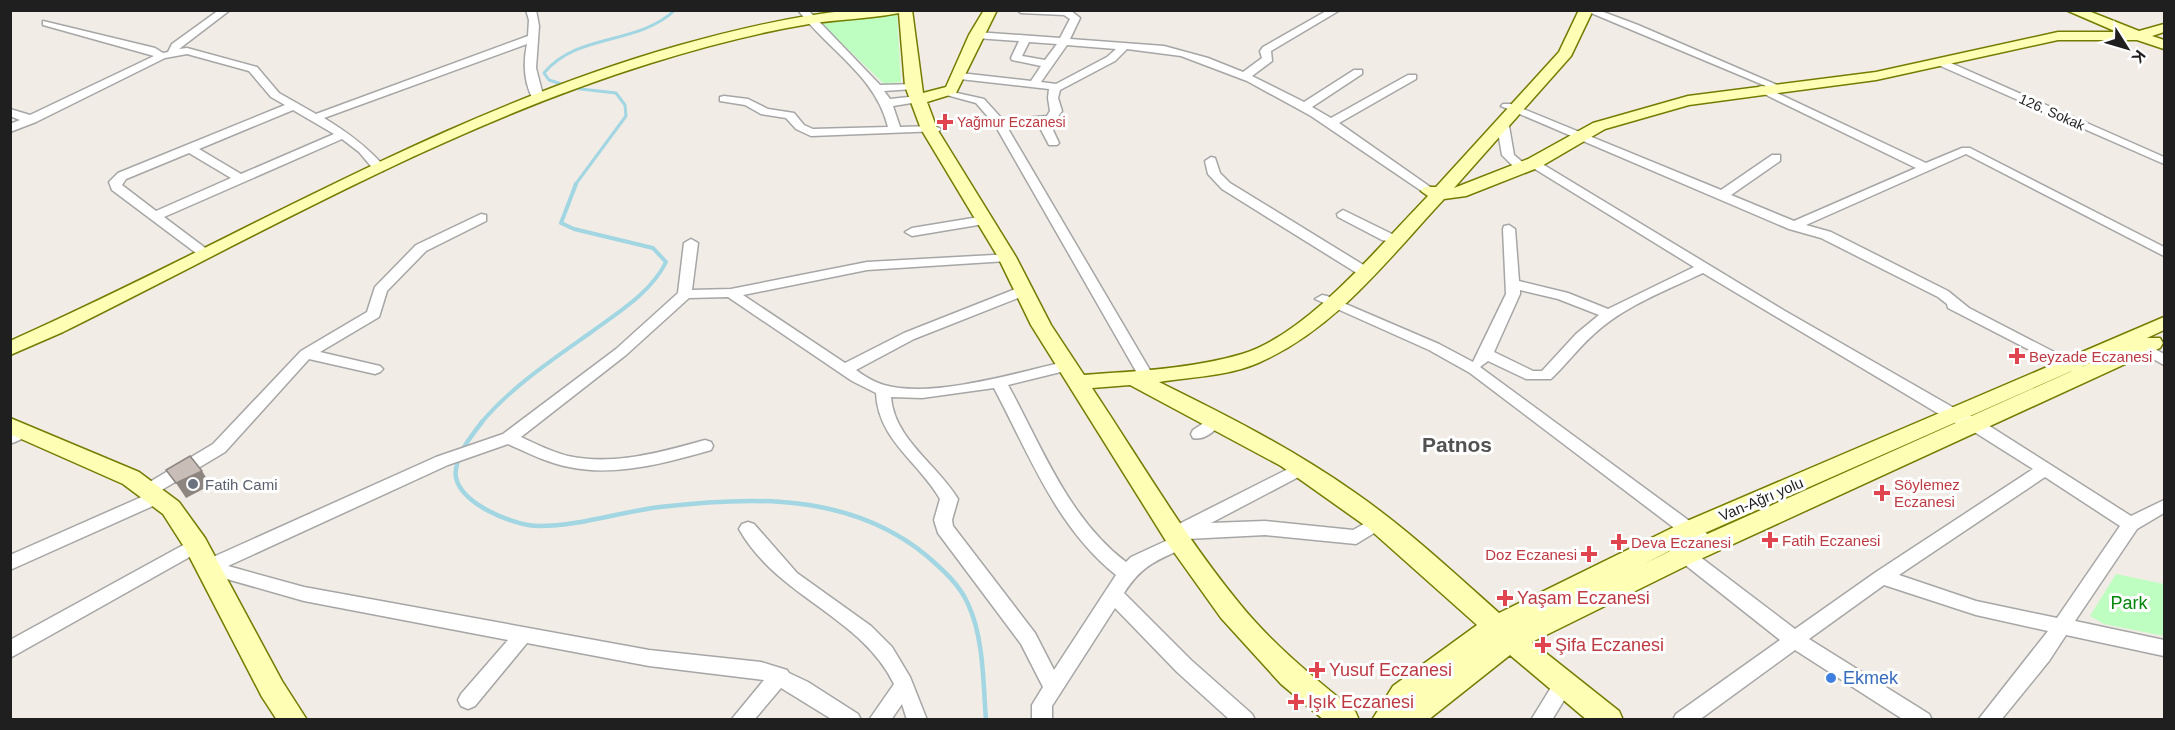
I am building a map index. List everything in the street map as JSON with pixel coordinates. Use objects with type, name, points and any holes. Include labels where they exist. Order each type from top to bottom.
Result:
[{"type":"street","points":[[168,54],[226,10]]},
{"type":"street","points":[[531,10],[535,16],[531,79],[538,99]]},
{"type":"street","points":[[11,349],[428,144],[584,80],[805,15],[896,10]]},
{"type":"street","points":[[905,10],[919,94],[934,134],[1007,257],[1041,325],[1177,538],[1230,611],[1290,676],[1345,720]]},
{"type":"street","points":[[918,10],[919,94]]},
{"type":"street","points":[[948,94],[960,76],[976,35],[991,10]]},
{"type":"street","points":[[1021,10],[1074,15],[1075,18],[1062,44],[1033,85]]},
{"type":"street","points":[[1243,77],[1268,59],[1265,52],[1267,49],[1336,10]]},
{"type":"street","points":[[1451,175],[1503,126],[1512,108],[1556,51],[1573,10]]},
{"type":"street","points":[[731,293],[845,369],[883,390],[911,392],[1073,374],[1136,375],[1250,359],[1282,344],[1328,301],[1435,192],[1566,53],[1587,10],[1634,27],[1769,88],[1926,168]]},
{"type":"street","points":[[2072,10],[2164,43]]},
{"type":"street","points":[[2084,10],[2141,35]]},
{"type":"street","points":[[805,15],[879,88],[887,103],[895,131]]},
{"type":"street","points":[[46,23],[168,54]]},
{"type":"street","points":[[976,35],[1062,44],[1178,51],[1243,77],[1331,123],[1393,169],[1435,192],[1460,192],[1528,165],[1581,135],[1631,116],[1688,101],[1769,88],[1856,79],[2058,36],[2141,35],[2164,28]]},
{"type":"street","points":[[314,118],[533,38]]},
{"type":"street","points":[[1025,40],[1016,58],[1048,64]]},
{"type":"street","points":[[960,76],[1055,87],[1111,59],[1123,48]]},
{"type":"street","points":[[10,129],[168,54],[187,51],[254,69],[268,88],[292,106],[343,134],[363,150],[379,168]]},
{"type":"street","name":"126. Sokak","points":[[1940,62],[2164,161]]},
{"type":"street","points":[[1303,108],[1358,72]]},
{"type":"street","points":[[1331,123],[1412,77]]},
{"type":"street","points":[[1053,143],[1045,126],[1056,111],[1053,98],[1055,87]]},
{"type":"street","points":[[879,88],[919,94],[948,94],[980,101],[1000,123],[1136,375],[1207,427],[1302,468],[1378,522],[1562,687],[1609,720]]},
{"type":"street","points":[[887,103],[919,94]]},
{"type":"street","points":[[724,99],[748,102],[765,112],[790,115],[800,128],[811,133],[895,131],[934,134]]},
{"type":"street","points":[[205,253],[116,187],[115,182],[122,176],[292,106]]},
{"type":"street","points":[[1512,108],[1812,233],[1828,245],[1934,298],[1963,309],[2087,374]]},
{"type":"street","points":[[10,112],[32,120]]},
{"type":"street","points":[[1000,123],[1048,119]]},
{"type":"street","points":[[1503,126],[1505,154],[1511,162],[1528,165],[1704,267],[2046,469],[2131,524]]},
{"type":"street","points":[[155,216],[343,134]]},
{"type":"street","points":[[189,148],[241,179]]},
{"type":"street","points":[[1794,226],[1965,150],[2164,252]]},
{"type":"street","points":[[1722,195],[1776,158]]},
{"type":"street","points":[[1211,161],[1215,174],[1226,186],[1360,269]]},
{"type":"street","points":[[1451,175],[1476,186]]},
{"type":"street","points":[[1360,269],[1387,237],[1435,192]]},
{"type":"street","points":[[1343,214],[1387,237]]},
{"type":"street","points":[[10,563],[153,494],[219,448],[306,354],[377,312],[380,290],[421,248],[481,218]]},
{"type":"street","points":[[912,232],[985,220]]},
{"type":"street","points":[[1475,369],[1486,354],[1513,294],[1509,228]]},
{"type":"street","points":[[685,294],[691,243]]},
{"type":"street","points":[[10,650],[202,556],[442,461],[509,438],[621,352],[685,294],[731,293],[867,266],[1007,257]]},
{"type":"street","points":[[1486,354],[1531,376],[1542,377],[1565,358],[1593,326],[1609,314],[1704,267]]},
{"type":"street","points":[[1513,284],[1563,296],[1609,314]]},
{"type":"street","points":[[845,369],[909,336],[1023,291]]},
{"type":"street","points":[[1328,301],[1434,347],[1475,369],[1694,543],[1793,639],[1922,720]]},
{"type":"street","points":[[1386,720],[1402,694],[1502,634],[1694,543],[1964,420],[2087,374],[2164,323]]},
{"type":"street","points":[[1964,420],[2067,363],[2164,338]]},
{"type":"street","points":[[2135,344],[2164,360]]},
{"type":"street","points":[[306,354],[375,369]]},
{"type":"street","points":[[999,382],[1061,499],[1080,528],[1104,557],[1127,573]]},
{"type":"street","points":[[883,390],[887,417],[899,441],[937,480],[949,499],[943,520],[944,528],[1028,639],[1053,688]]},
{"type":"street","points":[[15,432],[131,478],[171,508],[202,556],[272,689],[292,720]]},
{"type":"street","points":[[509,438],[558,458],[582,464],[648,458],[705,446]]},
{"type":"street","points":[[1042,720],[1042,705],[1113,594],[1137,562],[1302,468]]},
{"type":"street","points":[[1683,720],[1882,577],[2046,469]]},
{"type":"street","points":[[1988,720],[2042,655],[2131,524],[2163,508]]},
{"type":"street","points":[[1177,538],[1218,529],[1265,528],[1356,537],[1378,522]]},
{"type":"street","points":[[748,529],[770,558],[791,578],[852,623],[884,652],[904,685],[917,720]]},
{"type":"street","points":[[202,556],[304,594],[649,658],[737,666],[780,676],[850,720]]},
{"type":"street","points":[[1882,577],[1976,608],[2164,648]]},
{"type":"street","points":[[1113,594],[1184,666],[1245,720]]},
{"type":"street","points":[[1406,720],[1502,634]]},
{"type":"street","points":[[468,700],[523,635]]},
{"type":"street","points":[[741,720],[780,676]]},
{"type":"street","points":[[879,720],[904,685]]},
{"type":"street","points":[[1541,720],[1562,687]]},
{"type":"green space","points":[[897,14],[901,82],[884,84],[820,22]]},
{"type":"green space","name":"Park","points":[[2116,574],[2164,584],[2164,636],[2104,624],[2090,616]]},
{"type":"building","points":[[190,456],[202,471],[176,483],[166,470]]},
{"type":"waterway","points":[[564,85],[549,80],[544,73],[558,60],[573,51],[643,29],[660,21],[675,10]]},
{"type":"waterway","points":[[572,88],[616,93],[625,105],[626,116],[575,185]]},
{"type":"waterway","points":[[481,423],[505,398],[533,375],[632,302],[652,283],[666,262],[653,248],[574,229],[561,223],[576,184]]},
{"type":"waterway","points":[[482,422],[460,456],[456,469],[457,481],[473,501],[486,510],[515,522],[539,526],[554,525],[695,503],[765,501],[834,510],[866,520],[898,535],[945,572],[956,584],[968,604],[980,646],[986,720]]},
{"type":"place","name":"Yağmur Eczanesi","points":[[945,122]]},
{"type":"place","name":"Beyzade Eczanesi","points":[[2017,356]]},
{"type":"place","name":"Fatih Cami","points":[[193,484]]},
{"type":"place","name":"Söylemez Eczanesi","points":[[1882,493]]},
{"type":"place","name":"Fatih Eczanesi","points":[[1770,540]]},
{"type":"place","name":"Deva Eczanesi","points":[[1619,542]]},
{"type":"place","name":"Doz Eczanesi","points":[[1589,554]]},
{"type":"place","name":"Yaşam Eczanesi","points":[[1505,598]]},
{"type":"place","name":"Şifa Eczanesi","points":[[1543,645]]},
{"type":"place","name":"Yusuf Eczanesi","points":[[1317,670]]},
{"type":"place","name":"Ekmek","points":[[1831,678]]},
{"type":"place","name":"Işık Eczanesi","points":[[1296,702]]},
{"type":"district","name":"Patnos","points":[[1457,444]]}]
